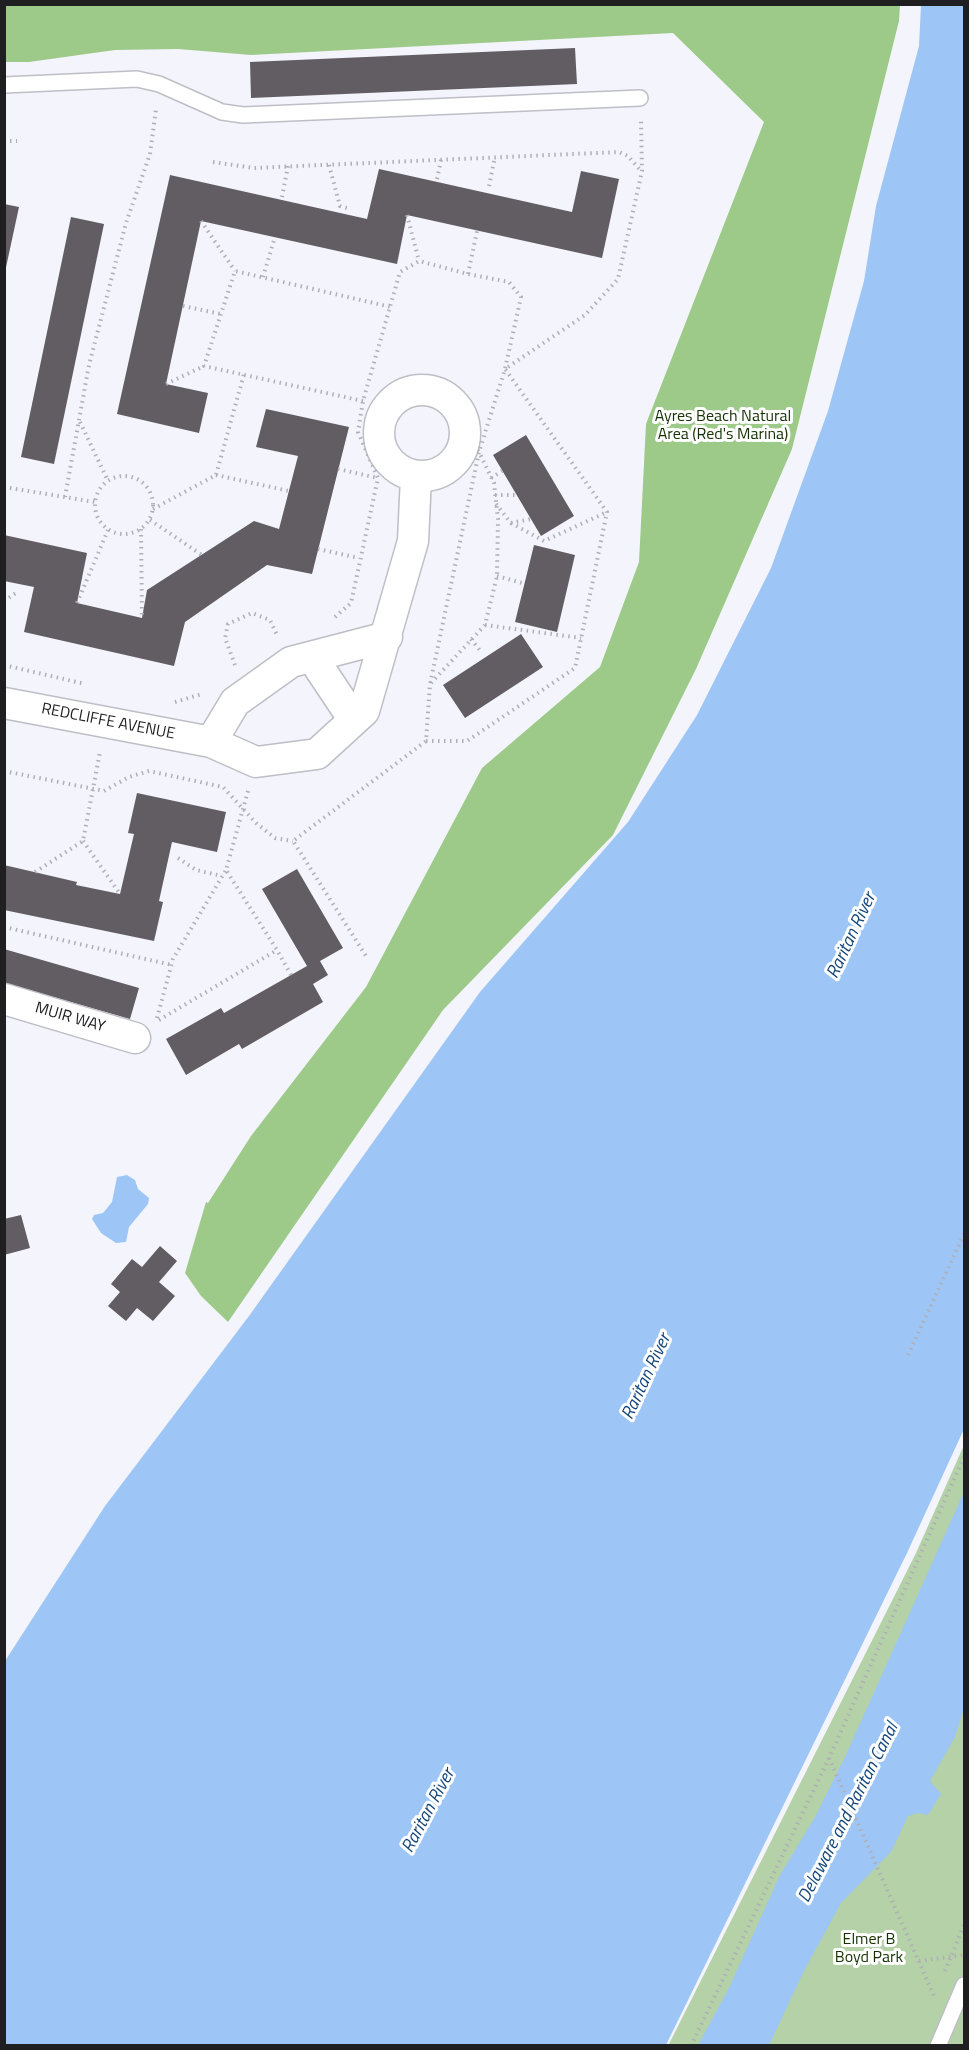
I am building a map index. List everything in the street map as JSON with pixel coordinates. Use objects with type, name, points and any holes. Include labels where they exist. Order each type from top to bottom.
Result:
[{"type":"street","points":[[421,389],[435,391],[448,398],[459,408],[472,444],[444,471],[431,476],[416,477],[402,472],[391,464],[382,452],[379,423],[384,410],[394,399],[407,392],[421,389]]},
{"type":"street","points":[[256,762],[317,754],[364,711],[387,637],[412,541],[416,477]]},
{"type":"street","points":[[211,742],[235,702],[255,688],[302,660],[387,637]]},
{"type":"street","points":[[302,660],[354,720]]},
{"type":"street","name":"REDCLIFFE AVENUE","points":[[4,703],[211,742],[256,762]]},
{"type":"street","name":"MUIR WAY","points":[[4,999],[135,1038]]},
{"type":"lane","points":[[4,85],[137,79],[159,84],[222,112],[243,116],[640,98]]},
{"type":"lane","points":[[938,2046],[964,1985]]},
{"type":"path","points":[[65,497],[89,365],[126,222],[150,154],[159,84]]},
{"type":"path","points":[[505,369],[585,315],[618,279],[642,171],[640,98]]},
{"type":"path","points":[[4,141],[17,141]]},
{"type":"path","points":[[213,162],[254,168],[619,152],[628,156],[642,171]]},
{"type":"path","points":[[489,186],[495,158]]},
{"type":"path","points":[[437,179],[441,160]]},
{"type":"path","points":[[329,165],[340,207],[350,209]]},
{"type":"path","points":[[282,197],[288,166]]},
{"type":"path","points":[[407,215],[419,261]]},
{"type":"path","points":[[201,221],[235,271],[391,307]]},
{"type":"path","points":[[468,274],[477,231]]},
{"type":"path","points":[[263,277],[275,237]]},
{"type":"path","points":[[331,620],[351,603],[378,478],[358,432],[363,401],[400,272],[419,261],[509,282],[521,297],[505,369],[472,444],[430,684],[426,741]]},
{"type":"path","points":[[204,366],[235,271]]},
{"type":"path","points":[[183,306],[221,314]]},
{"type":"path","points":[[165,384],[204,366],[363,401]]},
{"type":"path","points":[[4,771],[104,791],[129,777],[149,771],[223,787],[256,823],[275,838],[293,841],[426,741],[466,741],[575,668],[607,512],[505,369]]},
{"type":"path","points":[[216,476],[244,374]]},
{"type":"path","points":[[80,422],[108,481]]},
{"type":"path","points":[[430,684],[485,625],[497,576],[498,519],[495,495],[491,478],[472,444]]},
{"type":"path","points":[[338,469],[378,478]]},
{"type":"path","points":[[491,478],[502,471]]},
{"type":"path","points":[[126,476],[144,483],[150,491],[153,509],[150,520],[141,529],[125,535],[108,530],[98,518],[95,502],[102,487],[108,481],[126,476]]},
{"type":"path","points":[[153,509],[216,476],[289,491]]},
{"type":"path","points":[[4,487],[95,502]]},
{"type":"path","points":[[495,495],[516,495]]},
{"type":"path","points":[[496,503],[512,523],[544,541],[607,512]]},
{"type":"path","points":[[512,523],[531,519]]},
{"type":"path","points":[[150,520],[202,555]]},
{"type":"path","points":[[141,529],[142,618]]},
{"type":"path","points":[[77,603],[108,530]]},
{"type":"path","points":[[318,549],[359,558]]},
{"type":"path","points":[[497,576],[522,583]]},
{"type":"path","points":[[4,601],[16,593]]},
{"type":"path","points":[[255,688],[233,663],[225,638],[228,624],[252,613],[270,620],[277,636],[302,660]]},
{"type":"path","points":[[485,625],[581,638]]},
{"type":"path","points":[[268,641],[286,633]]},
{"type":"path","points":[[471,639],[482,653]]},
{"type":"path","points":[[226,671],[242,658]]},
{"type":"path","points":[[4,665],[93,686]]},
{"type":"path","points":[[166,700],[176,702],[206,693]]},
{"type":"path","points":[[106,721],[83,841],[120,894]]},
{"type":"path","points":[[256,762],[226,870],[173,959],[156,1022],[278,950]]},
{"type":"path","points":[[35,872],[83,841]]},
{"type":"path","points":[[293,841],[366,956]]},
{"type":"path","points":[[178,858],[196,870],[222,876]]},
{"type":"path","points":[[226,870],[278,950],[291,975]]},
{"type":"path","points":[[4,927],[172,965]]},
{"type":"path","points":[[908,1355],[964,1234]]},
{"type":"path","points":[[691,2046],[829,1758],[964,1457]]},
{"type":"path","points":[[829,1758],[939,2005]]},
{"type":"path","points":[[942,1976],[964,1925]]},
{"type":"path","points":[[919,1961],[964,1955]]},
{"type":"path","points":[[934,1995],[938,1986]]},
{"type":"green space","name":"Ayres Beach Natural Area (Red's Marina)","points":[[4,5],[900,5],[899,21],[792,449],[696,669],[613,835],[443,1010],[228,1322],[201,1296],[185,1273],[206,1202],[208,1203],[251,1136],[366,987],[482,768],[600,667],[639,562],[646,424],[764,122],[673,33],[251,55],[178,49],[115,50],[29,62],[5,62]]},
{"type":"green space","name":"Elmer B Boyd Park","points":[[964,1445],[964,2045],[668,2046],[916,1553]]},
{"type":"water","name":"Raritan River","points":[[921,5],[964,5],[964,1429],[907,1553],[666,2045],[5,2045],[5,1661],[105,1506],[249,1316],[480,992],[628,822],[697,715],[771,568],[828,411],[864,281],[876,206],[919,46]]},
{"type":"water","points":[[127,1175],[135,1180],[138,1189],[149,1198],[148,1204],[129,1227],[126,1242],[116,1243],[101,1233],[92,1219],[94,1215],[103,1213],[112,1202],[117,1177]]},
{"type":"water","name":"Delaware and Raritan Canal","points":[[964,1492],[964,1708],[955,1737],[930,1781],[941,1794],[928,1815],[918,1813],[908,1816],[891,1852],[841,1903],[804,1971],[769,2045],[698,2045],[728,1990],[780,1875],[815,1817],[845,1757]]},
{"type":"building","points":[[575,48],[577,84],[251,98],[250,62]]},
{"type":"building","points":[[379,169],[572,212],[581,171],[619,179],[602,258],[407,215],[397,264],[201,221],[166,384],[208,393],[199,433],[117,414],[170,175],[367,219]]},
{"type":"building","points":[[4,204],[19,207],[5,272],[4,272]]},
{"type":"building","points":[[71,217],[104,224],[54,464],[21,457]]},
{"type":"building","points":[[266,409],[349,427],[312,574],[267,565],[185,622],[174,666],[24,632],[34,587],[4,581],[4,535],[87,553],[77,603],[142,618],[147,590],[254,521],[279,529],[298,456],[256,447]]},
{"type":"building","points":[[526,435],[574,516],[541,536],[493,455]]},
{"type":"building","points":[[534,545],[575,555],[557,632],[515,622]]},
{"type":"building","points":[[521,634],[543,667],[465,718],[443,685]]},
{"type":"building","points":[[137,793],[226,812],[217,852],[172,842],[159,901],[163,902],[154,941],[4,910],[4,865],[77,882],[76,885],[120,894],[134,834],[128,833]]},
{"type":"building","points":[[297,869],[343,948],[320,961],[328,975],[313,984],[323,1002],[242,1049],[239,1044],[186,1075],[166,1039],[221,1008],[224,1013],[307,966],[262,889]]},
{"type":"building","points":[[4,949],[139,988],[130,1019],[4,983]]},
{"type":"building","points":[[21,1215],[30,1248],[4,1255],[4,1219]]},
{"type":"building","points":[[160,1246],[177,1261],[159,1282],[175,1296],[153,1321],[137,1308],[126,1321],[108,1306],[120,1292],[111,1284],[132,1259],[142,1267]]}]
